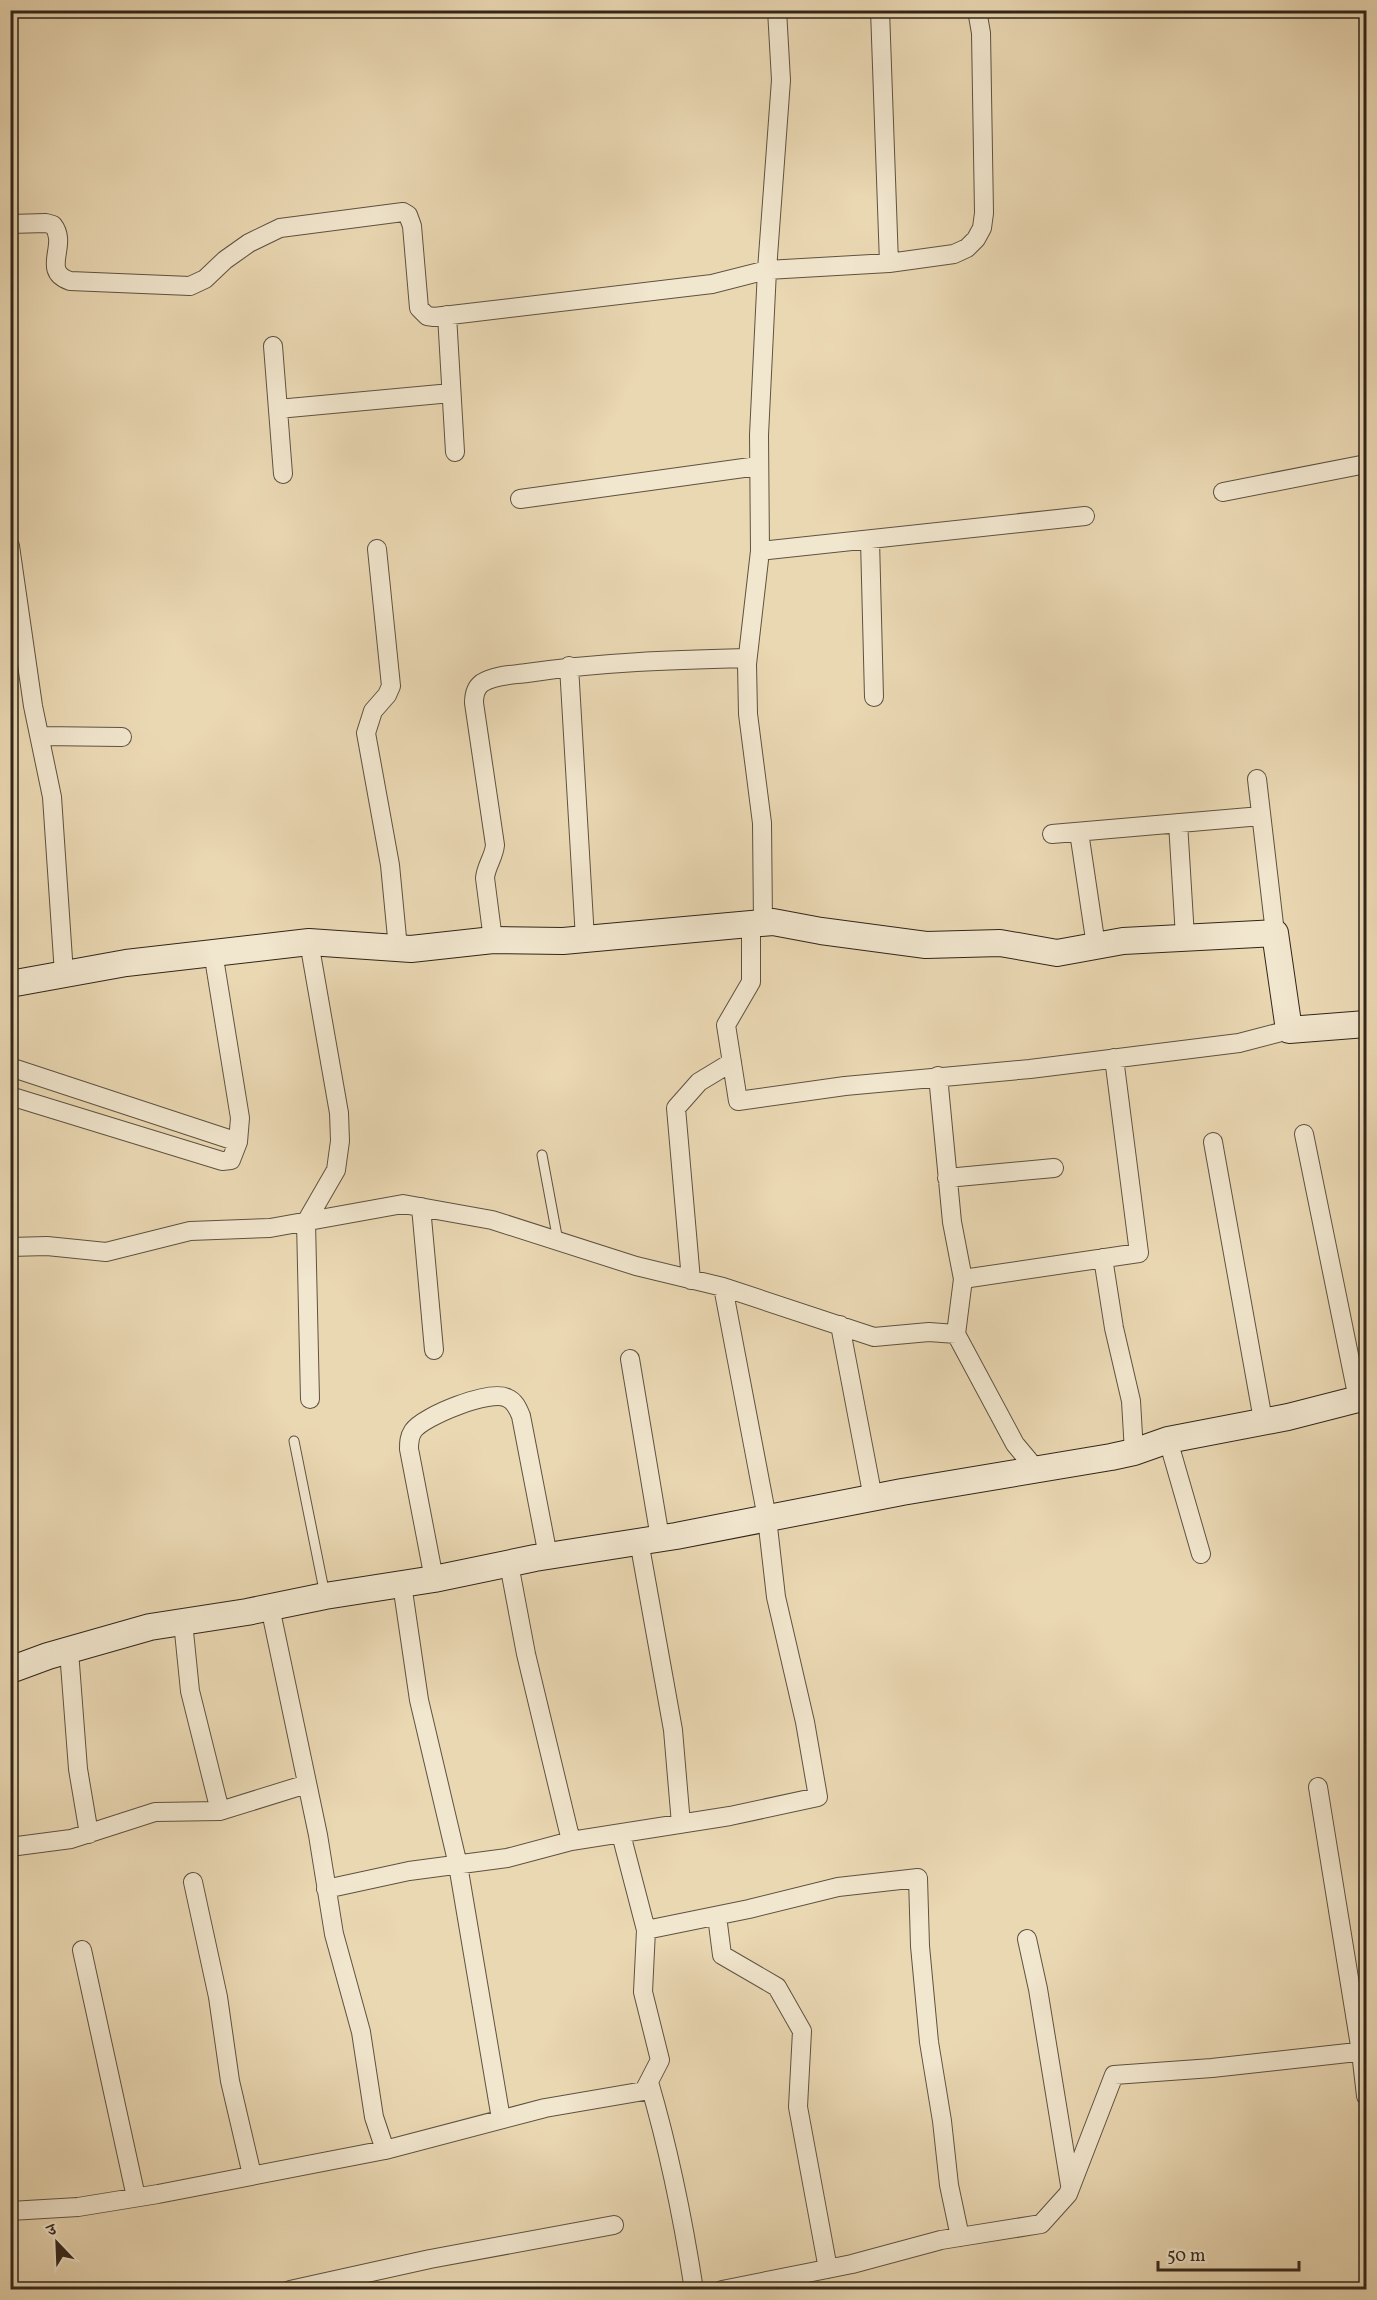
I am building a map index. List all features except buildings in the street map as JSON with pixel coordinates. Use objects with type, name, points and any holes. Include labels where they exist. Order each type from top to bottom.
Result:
[{"type":"street","points":[[777,10],[781,80],[758,466],[760,551],[747,658],[748,714],[762,823],[757,923],[752,982],[726,1025],[738,1101],[845,1086],[1030,1069],[1239,1043],[1289,1030],[1366,1024]]},
{"type":"street","points":[[880,10],[889,263]]},
{"type":"street","points":[[10,224],[46,223],[53,225],[58,235],[56,270],[61,278],[70,281],[180,287],[198,284],[235,252],[263,235],[280,228],[403,212],[408,214],[412,226],[419,308],[427,316],[712,284],[768,270],[889,263],[954,254],[967,248],[982,228],[984,213],[982,56],[977,10]]},
{"type":"street","points":[[447,315],[455,452]]},
{"type":"street","points":[[273,346],[283,474]]},
{"type":"street","points":[[278,409],[451,393]]},
{"type":"street","points":[[1223,492],[1366,464]]},
{"type":"street","points":[[520,498],[758,466]]},
{"type":"street","points":[[760,551],[1085,516]]},
{"type":"street","points":[[870,540],[874,697]]},
{"type":"street","points":[[10,546],[33,706],[54,817],[64,974]]},
{"type":"street","points":[[377,549],[391,686],[387,695],[373,711],[366,733],[390,865],[398,948]]},
{"type":"street","points":[[493,940],[485,878],[495,845],[474,703],[478,686],[492,678],[568,666],[747,658]]},
{"type":"street","points":[[568,666],[585,939]]},
{"type":"street","points":[[40,736],[122,737]]},
{"type":"street","points":[[1257,779],[1289,1030]]},
{"type":"street","points":[[1052,834],[1261,816]]},
{"type":"street","points":[[1178,823],[1185,937]]},
{"type":"street","points":[[1079,832],[1096,946]]},
{"type":"street","points":[[10,984],[126,963],[309,942],[411,949],[493,940],[563,941],[773,922],[926,945],[1000,943],[1057,953],[1123,941],[1275,933]]},
{"type":"street","points":[[309,942],[339,1113],[340,1141],[336,1170],[306,1222],[310,1399]]},
{"type":"street","points":[[10,1096],[222,1161],[234,1158],[240,1118],[213,952]]},
{"type":"street","points":[[963,1279],[1139,1253],[1114,1058]]},
{"type":"street","points":[[691,1280],[676,1108],[699,1082],[732,1062]]},
{"type":"street","points":[[10,1067],[238,1142]]},
{"type":"street","points":[[938,1076],[952,1222],[963,1279],[956,1334],[1015,1444],[1035,1468]]},
{"type":"street","points":[[56,1110],[63,1084]]},
{"type":"street","points":[[10,1670],[69,1650],[150,1628],[1134,1452],[1168,1440],[1288,1416],[1362,1398],[1304,1134]]},
{"type":"street","points":[[1214,1142],[1263,1420]]},
{"type":"street","points":[[947,1178],[1054,1168]]},
{"type":"street","points":[[10,1247],[47,1246],[106,1252],[190,1231],[270,1228],[403,1204],[492,1220],[559,1243],[723,1287],[874,1337],[929,1332],[956,1334]]},
{"type":"street","points":[[421,1207],[434,1350]]},
{"type":"street","points":[[1103,1258],[1114,1328],[1131,1401],[1134,1452]]},
{"type":"street","points":[[326,1888],[409,1870],[507,1858],[571,1842],[681,1824],[818,1797],[806,1722],[776,1598],[767,1518],[723,1287]]},
{"type":"street","points":[[840,1325],[873,1497]]},
{"type":"street","points":[[630,1359],[673,1730],[681,1824]]},
{"type":"street","points":[[434,1579],[409,1439],[413,1431],[429,1418],[482,1397],[498,1395],[508,1398],[515,1404],[521,1416],[548,1556]]},
{"type":"street","points":[[1168,1440],[1201,1554]]},
{"type":"street","points":[[509,1564],[526,1654],[571,1842]]},
{"type":"street","points":[[402,1584],[419,1700],[458,1865],[501,2119]]},
{"type":"street","points":[[270,1607],[307,1784],[334,1934],[362,2032],[374,2117],[385,2150]]},
{"type":"street","points":[[183,1622],[190,1691],[220,1811]]},
{"type":"street","points":[[69,1650],[78,1769],[89,1834]]},
{"type":"street","points":[[10,1847],[71,1839],[155,1812],[220,1811],[307,1784]]},
{"type":"street","points":[[1318,1787],[1364,2051],[1366,2096]]},
{"type":"street","points":[[10,2211],[78,2207],[385,2150],[545,2108],[644,2091],[660,2060],[643,1992],[646,1930],[621,1834]]},
{"type":"street","points":[[646,1930],[717,1916],[838,1887],[918,1878],[920,1946],[929,2042],[942,2121],[949,2186],[960,2237]]},
{"type":"street","points":[[193,1882],[218,1996],[230,2081],[252,2175]]},
{"type":"street","points":[[717,1916],[722,1955],[777,1988],[802,2031],[798,2108],[828,2269]]},
{"type":"street","points":[[1027,1939],[1038,1989],[1071,2187]]},
{"type":"street","points":[[82,1950],[136,2197]]},
{"type":"street","points":[[722,2289],[828,2269],[960,2237],[1041,2224],[1068,2194],[1114,2075],[1212,2068],[1364,2051]]},
{"type":"street","points":[[649,2082],[666,2140],[694,2289]]},
{"type":"street","points":[[291,2289],[430,2259],[614,2226]]},
{"type":"lane","points":[[542,1155],[559,1243]]},
{"type":"lane","points":[[294,1441],[325,1596]]}]
